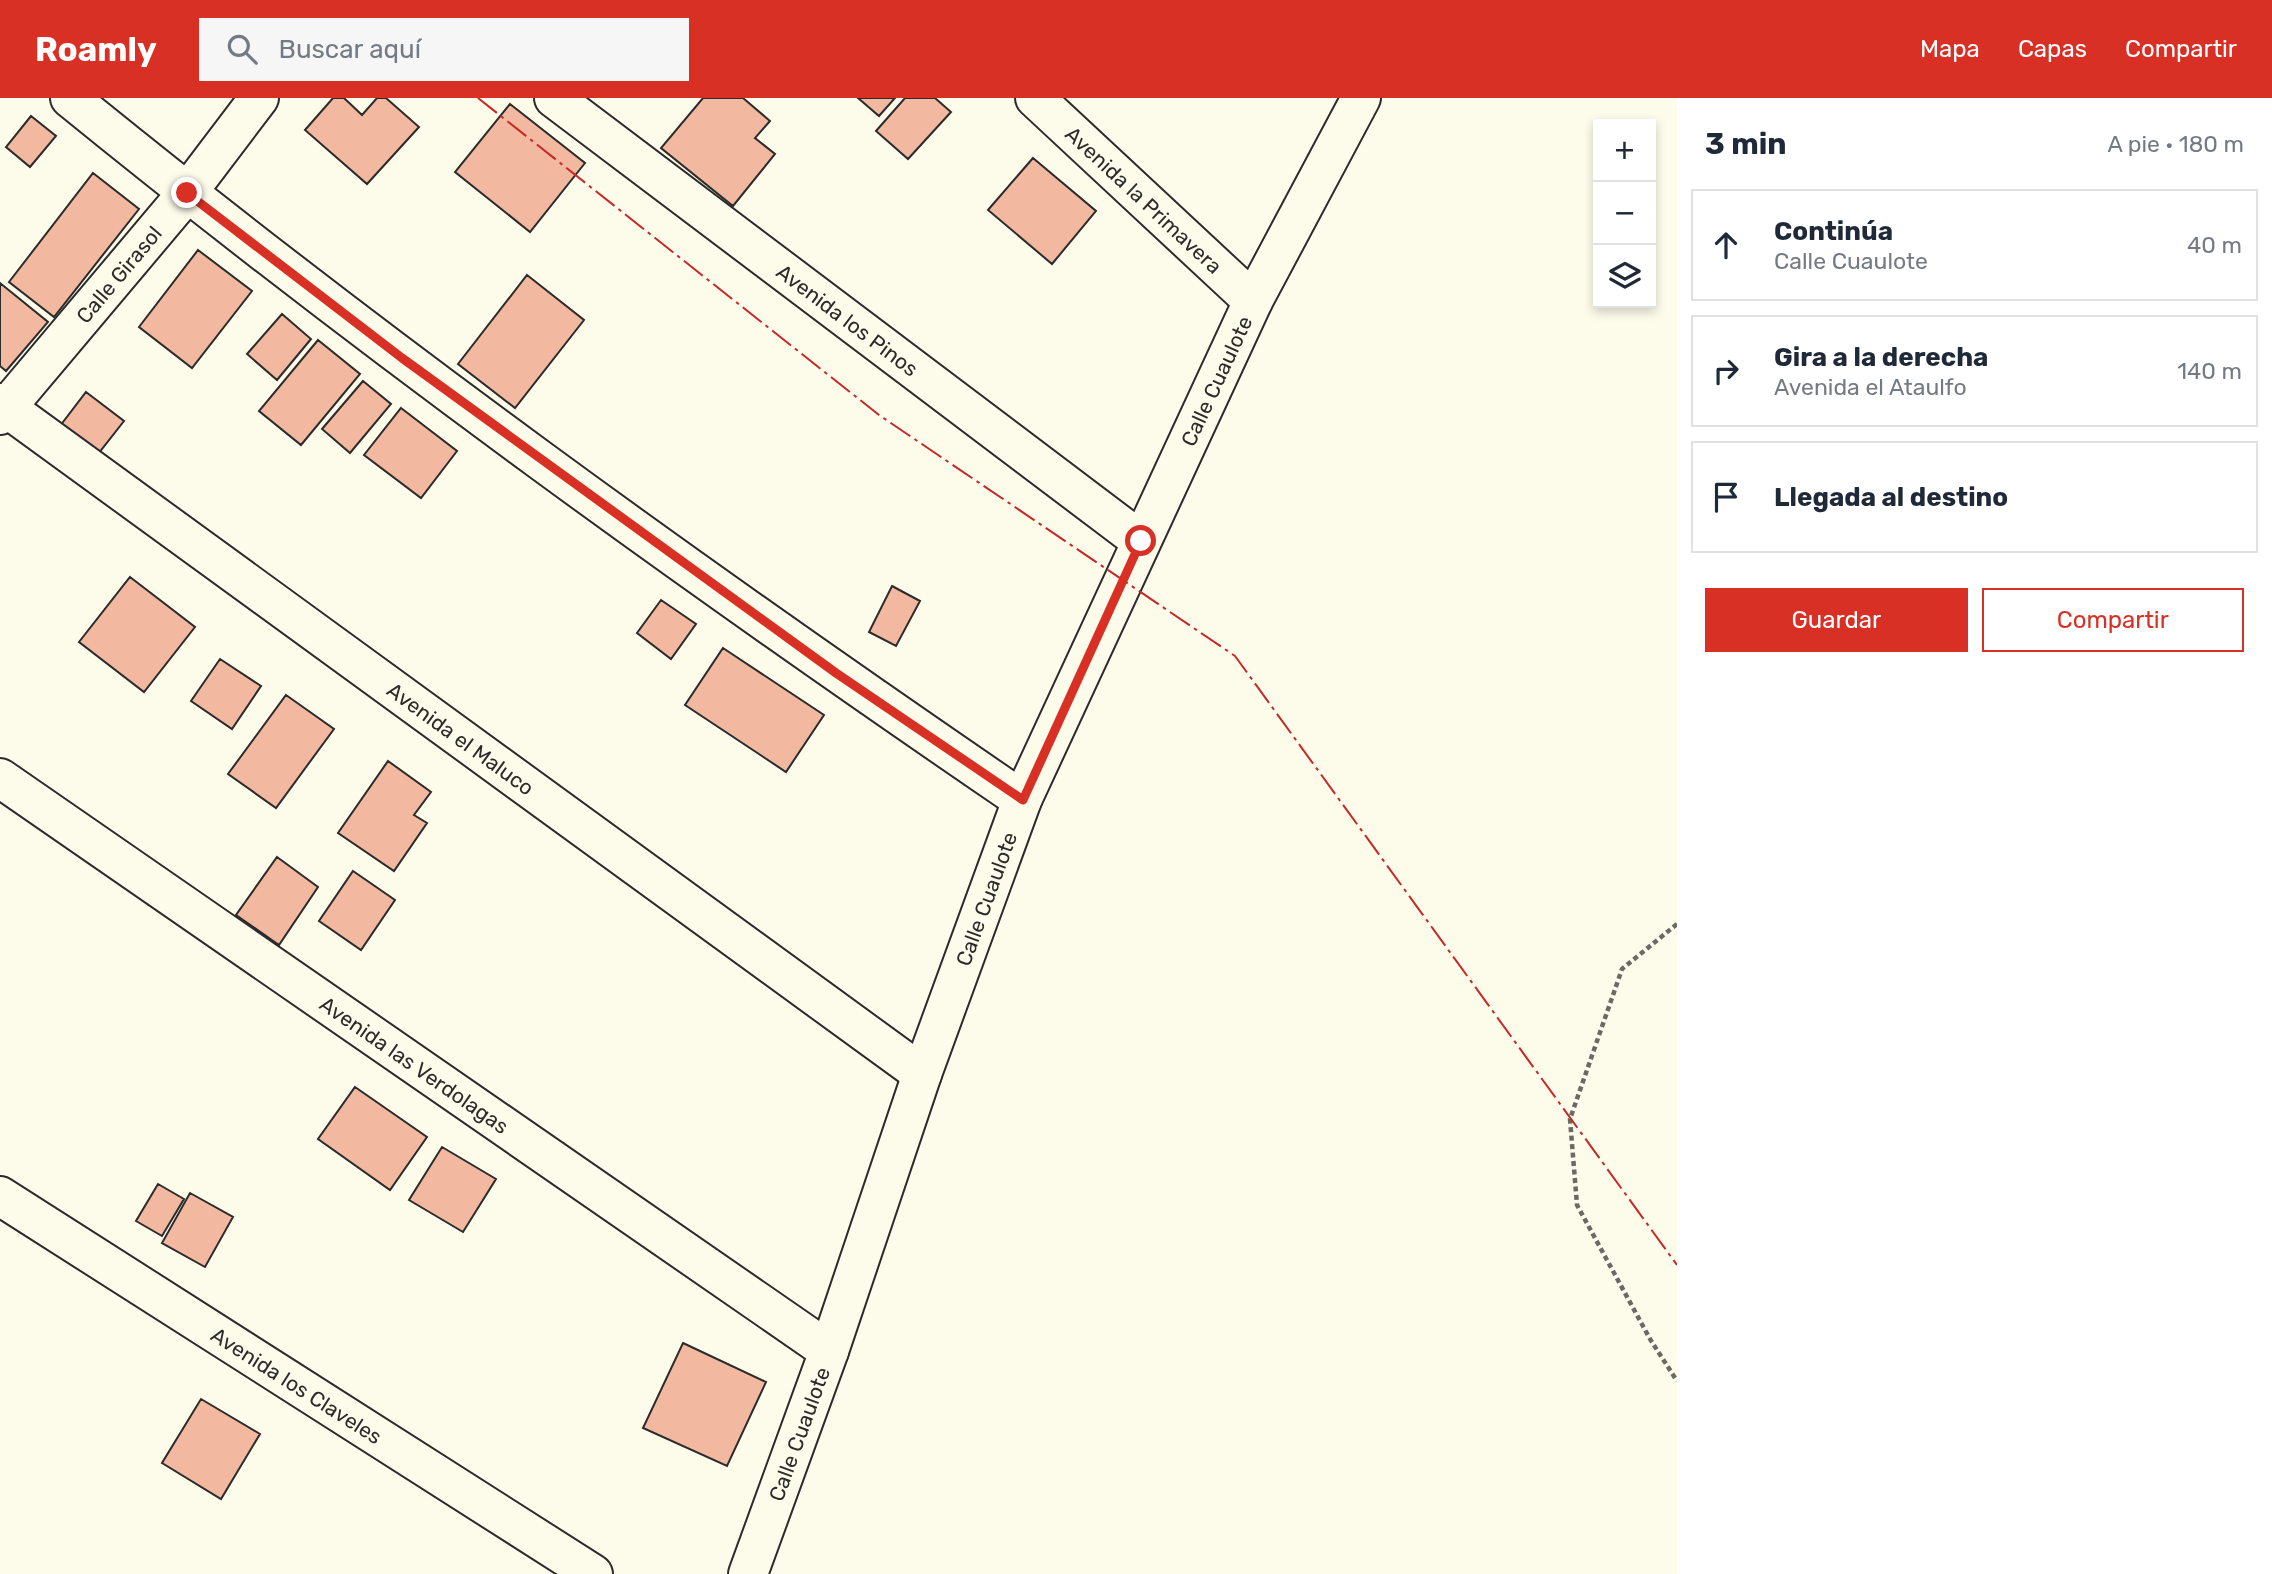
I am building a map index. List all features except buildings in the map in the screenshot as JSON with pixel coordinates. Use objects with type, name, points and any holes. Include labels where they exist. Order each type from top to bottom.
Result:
[{"type":"street","points":[[70,98],[187,193],[424,375],[836,673],[1023,800]]},
{"type":"street","name":"Calle Girasol","points":[[2,409],[187,193],[259,98]]},
{"type":"street","name":"Avenida los Pinos","points":[[554,98],[1141,541]]},
{"type":"street","name":"Avenida la Primavera","points":[[1035,98],[1253,301]]},
{"type":"street","name":"Calle Cuaulote","points":[[748,1574],[829,1351],[922,1074],[1023,800],[1253,301],[1361,98]]},
{"type":"street","name":"Avenida el Maluco","points":[[2,409],[922,1074]]},
{"type":"street","name":"Avenida las Verdolagas","points":[[0,778],[829,1351]]},
{"type":"street","name":"Avenida los Claveles","points":[[0,1196],[593,1574]]},
{"type":"path","points":[[1677,924],[1622,969],[1570,1119],[1577,1205],[1650,1339],[1677,1381]]},
{"type":"power","points":[[478,98],[879,415],[1235,656],[1677,1265]]},
{"type":"route","points":[[187,193],[402,358],[836,673],[1023,800],[1141,541]]}]
